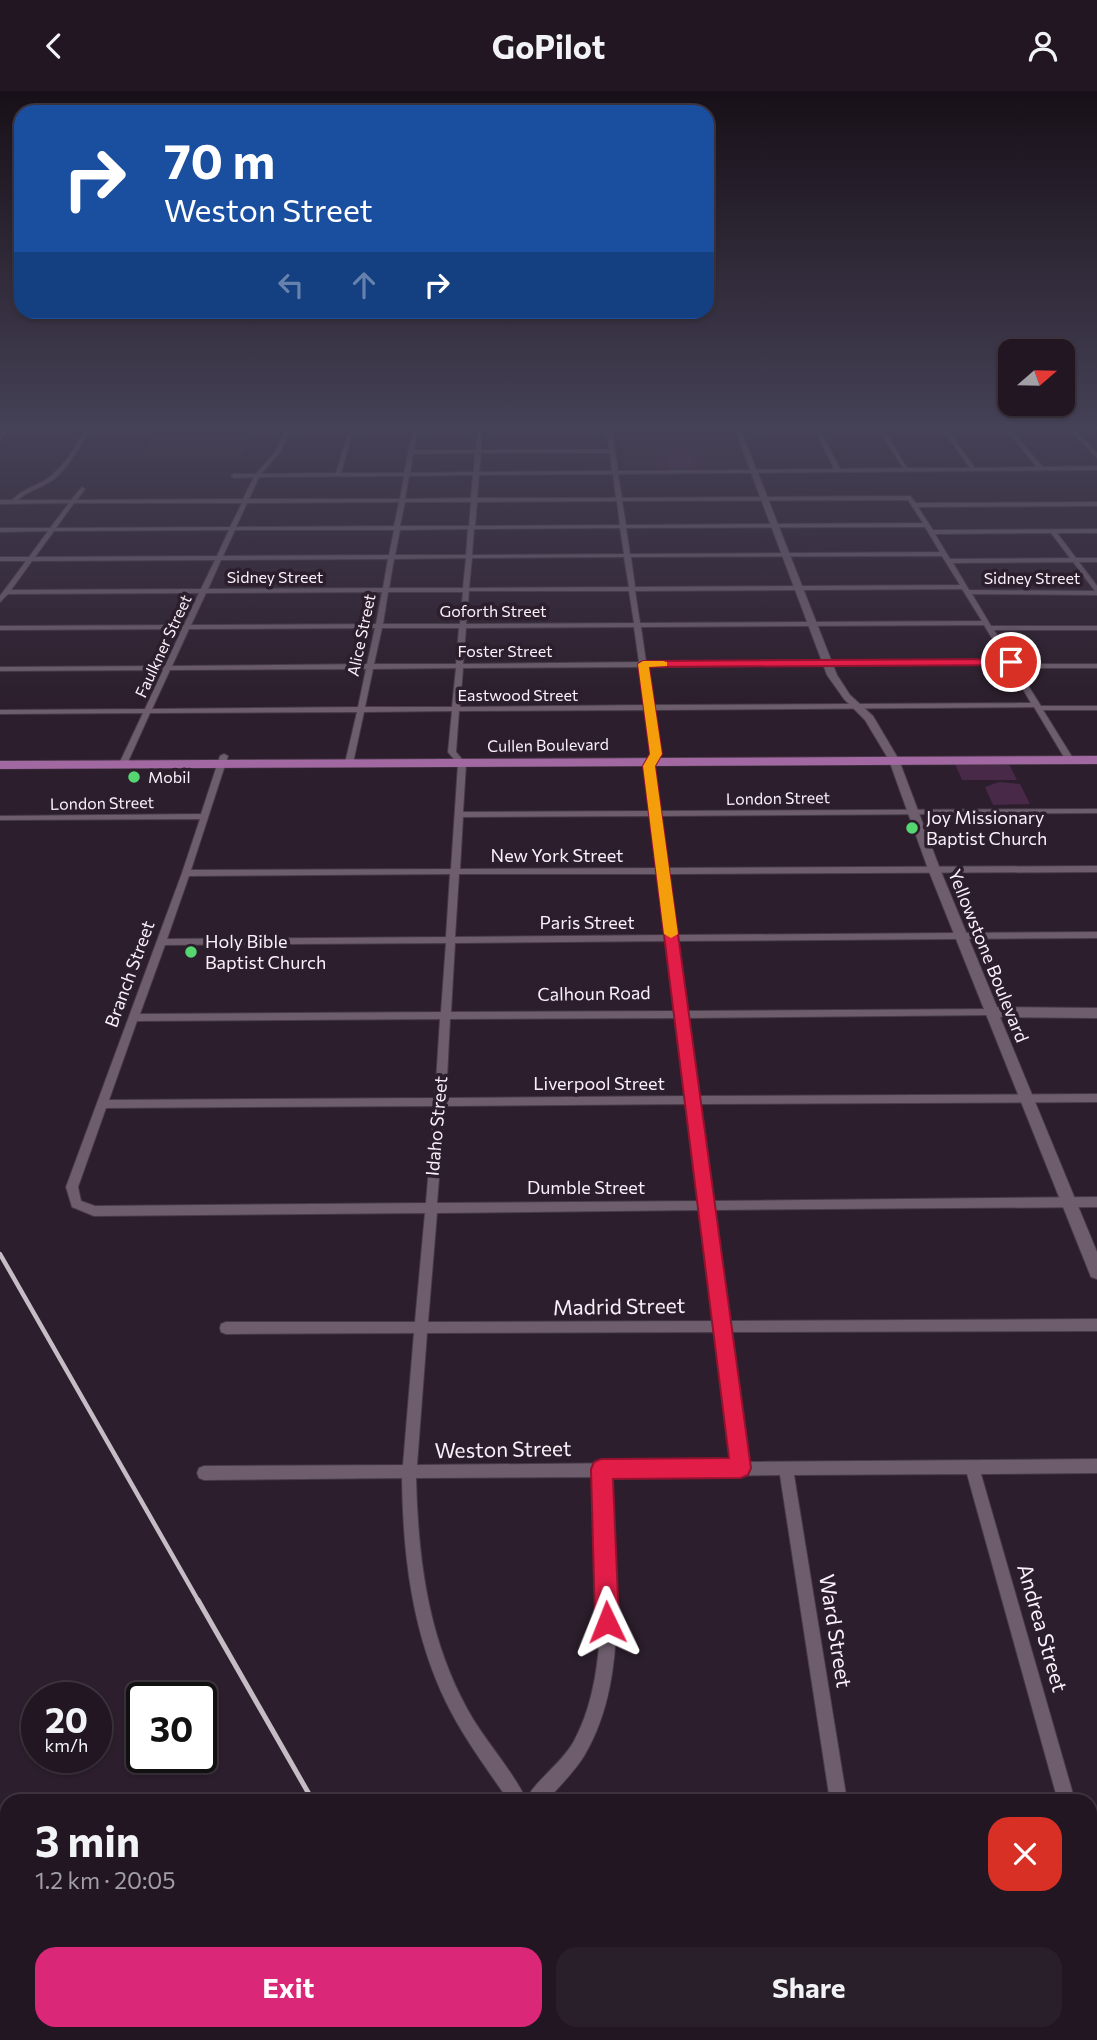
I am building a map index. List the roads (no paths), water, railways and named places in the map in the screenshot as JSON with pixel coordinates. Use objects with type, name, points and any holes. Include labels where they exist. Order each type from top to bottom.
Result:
[{"type":"main road","name":"Cullen Boulevard","points":[[0,758],[458,760],[1068,756],[1097,753]]},
{"type":"main road","name":"Cullen Boulevard","points":[[1068,756],[1097,760]]},
{"type":"main road","name":"Cullen Boulevard","points":[[0,765],[125,760]]},
{"type":"street","points":[[0,600],[58,521]]},
{"type":"street","name":"Faulkner Street","points":[[125,760],[235,521]]},
{"type":"street","name":"Alice Street","points":[[349,759],[379,626],[398,521]]},
{"type":"street","name":"Idaho Street","points":[[472,521],[464,589],[452,752],[458,760],[458,815],[440,1102],[409,1473],[411,1548],[427,1636],[442,1676],[467,1724],[514,1794]]},
{"type":"street","points":[[622,521],[650,708],[655,813],[741,1468]]},
{"type":"street","name":"Yellowstone Boulevard","points":[[773,521],[811,623],[839,687],[876,727],[892,756],[934,869],[1097,1272]]},
{"type":"street","points":[[924,521],[1068,756]]},
{"type":"street","points":[[0,530],[775,526],[1097,531]]},
{"type":"street","points":[[1053,532],[1097,591]]},
{"type":"street","points":[[0,559],[786,555],[1097,560]]},
{"type":"street","name":"Sidney Street","points":[[6,592],[799,587],[1097,591]]},
{"type":"street","name":"Goforth Street","points":[[0,628],[811,623],[1097,628]]},
{"type":"street","name":"Foster Street","points":[[0,669],[827,662],[1097,666]]},
{"type":"street","name":"Eastwood Street","points":[[0,712],[1097,708]]},
{"type":"street","name":"Branch Street","points":[[76,1204],[72,1187],[186,873],[223,760]]},
{"type":"street","name":"London Street","points":[[458,815],[912,810],[1097,811]]},
{"type":"street","name":"London Street","points":[[0,818],[204,815]]},
{"type":"street","name":"New York Street","points":[[186,873],[1097,869]]},
{"type":"street","name":"Paris Street","points":[[160,942],[1097,935]]},
{"type":"street","name":"Calhoun Road","points":[[133,1018],[681,1013],[1097,1013]]},
{"type":"street","name":"Liverpool Street","points":[[102,1104],[1097,1098]]},
{"type":"street","name":"Dumble Street","points":[[76,1204],[94,1211],[1097,1202]]},
{"type":"street","name":"Madrid Street","points":[[226,1328],[1097,1325]]},
{"type":"street","name":"Weston Street","points":[[204,1473],[1097,1466]]},
{"type":"street","name":"Andrea Street","points":[[972,1467],[1065,1794]]},
{"type":"street","name":"Ward Street","points":[[786,1468],[838,1794]]},
{"type":"street","points":[[540,1794],[580,1748],[604,1683],[608,1647],[601,1469]]},
{"type":"railway","points":[[0,1254],[199,1602]]},
{"type":"railway","points":[[198,1600],[309,1794]]},
{"type":"place","name":"Mobil","points":[[134,777]]},
{"type":"place","name":"Joy Missionary Baptist Church","points":[[912,828]]},
{"type":"place","name":"Holy Bible Baptist Church","points":[[191,952]]}]
